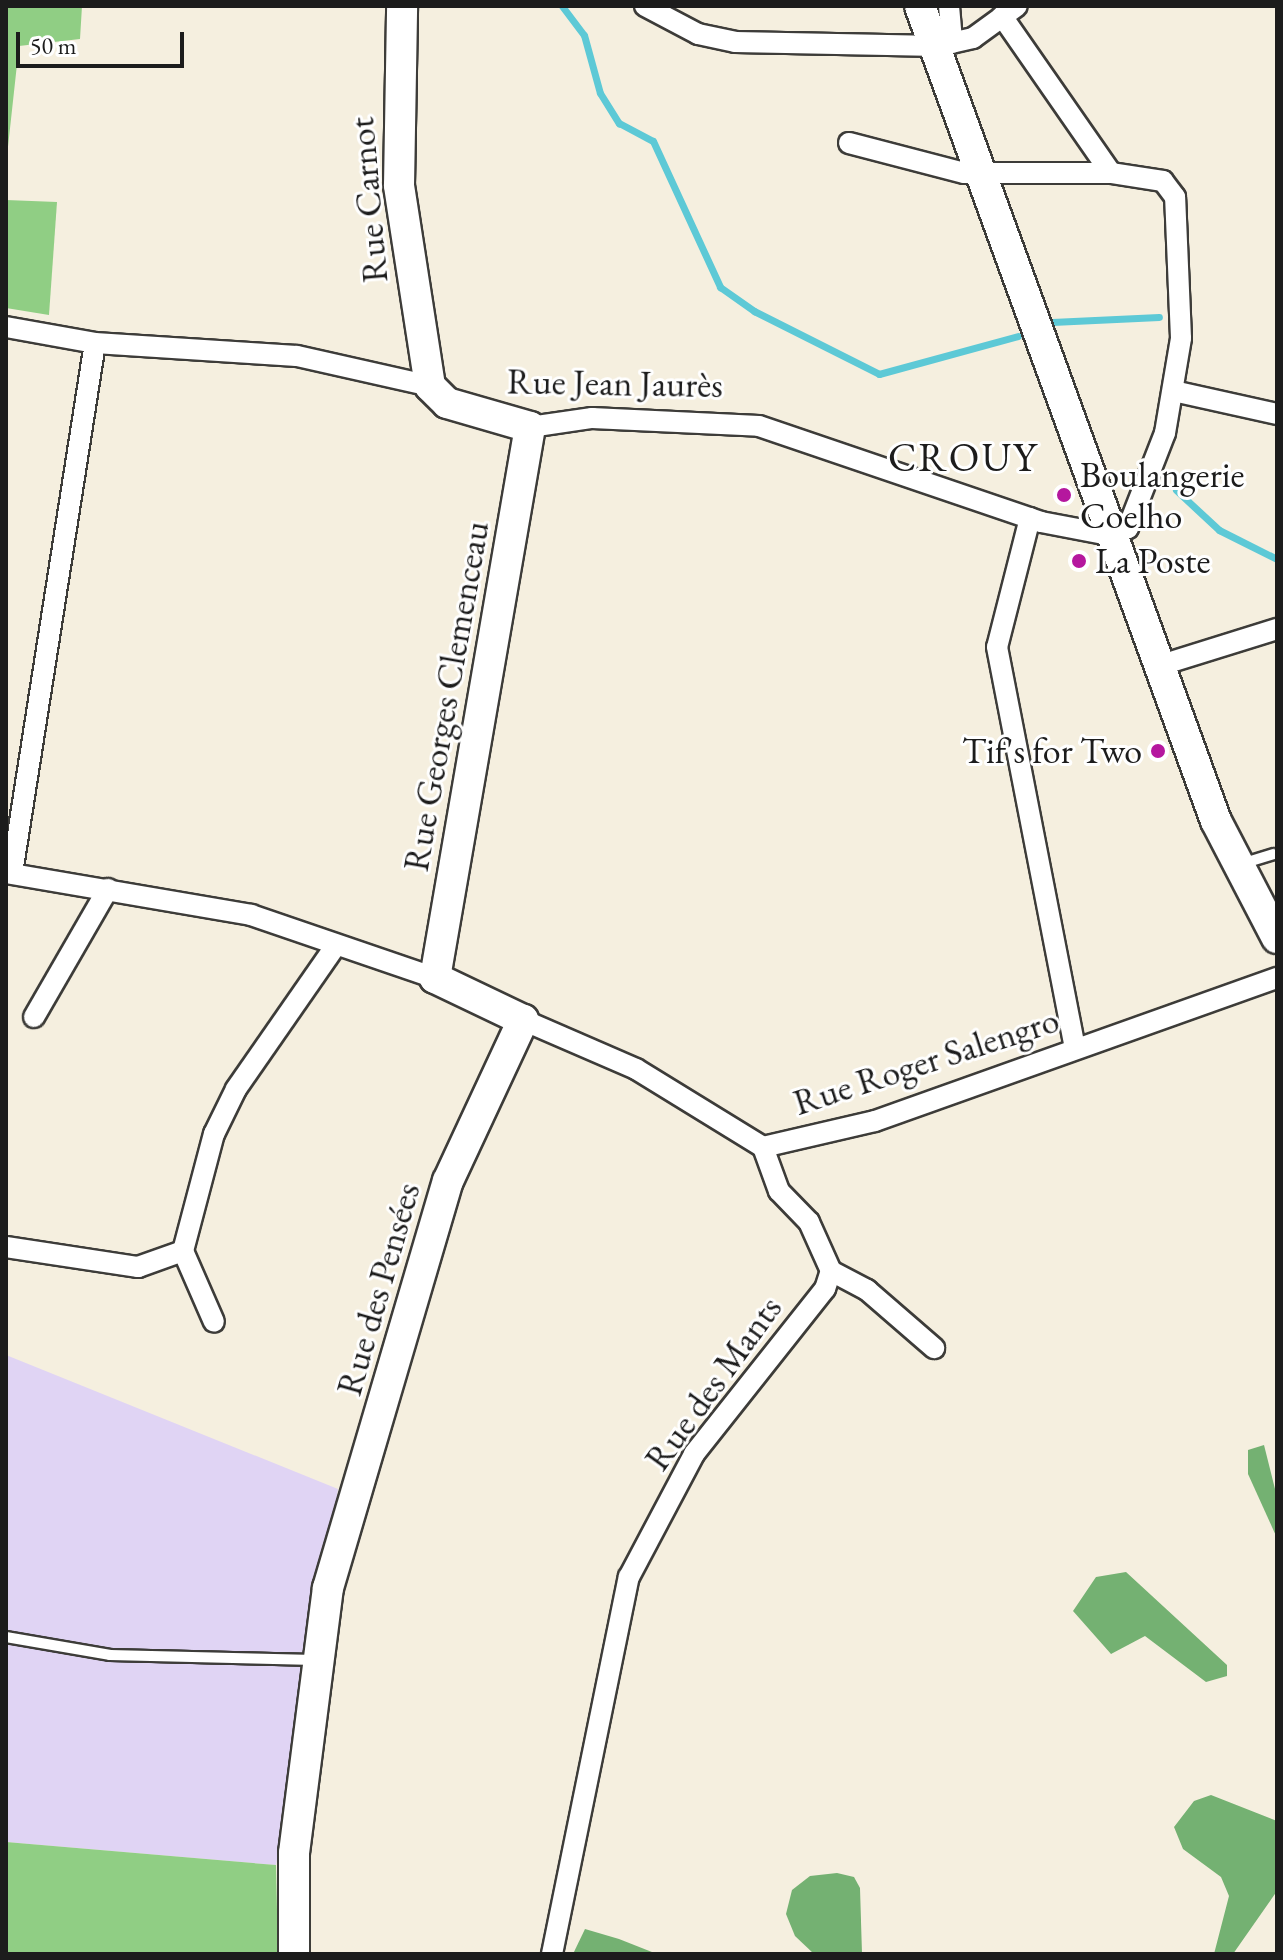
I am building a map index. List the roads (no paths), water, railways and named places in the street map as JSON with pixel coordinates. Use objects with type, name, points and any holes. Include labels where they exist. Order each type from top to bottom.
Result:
[{"type":"street","name":"Rue Carnot","points":[[402,6],[399,185],[430,386]]},
{"type":"street","points":[[645,6],[698,34],[735,42],[945,45],[1010,11],[1111,173]]},
{"type":"street","points":[[920,6],[945,45],[983,175],[1158,666],[1237,865],[1277,938]]},
{"type":"street","points":[[945,45],[949,6]]},
{"type":"street","points":[[849,143],[983,175],[1111,173],[1163,181],[1175,197],[1181,338],[1173,391],[1141,508],[1128,528],[1109,535]]},
{"type":"street","name":"Rue Jean Jaurès","points":[[6,327],[95,343],[297,356],[430,386],[447,403],[530,427],[592,418],[759,426],[1030,518],[1109,535]]},
{"type":"street","points":[[95,343],[9,873],[251,915],[435,978],[523,1020]]},
{"type":"street","points":[[1173,391],[1277,414]]},
{"type":"street","name":"Rue Georges Clemenceau","points":[[435,978],[530,427]]},
{"type":"street","points":[[1030,518],[997,647],[1075,1048]]},
{"type":"street","points":[[1158,666],[1277,629]]},
{"type":"street","points":[[34,1017],[108,889]]},
{"type":"street","points":[[214,1322],[183,1251],[214,1134],[236,1089],[336,945]]},
{"type":"street","name":"Rue Roger Salengro","points":[[523,1020],[636,1069],[763,1147],[875,1121],[1277,978]]},
{"type":"street","name":"Rue des Pensées","points":[[294,1954],[294,1853],[315,1660],[328,1588],[448,1181],[523,1020]]},
{"type":"street","points":[[763,1147],[779,1191],[809,1222],[831,1271],[867,1290],[934,1348]]},
{"type":"street","points":[[6,1247],[138,1267],[183,1251]]},
{"type":"street","name":"Rue des Mants","points":[[552,1954],[629,1577],[694,1454],[825,1289],[831,1271]]},
{"type":"lane","points":[[1237,865],[1273,854]]},
{"type":"lane","points":[[6,1637],[110,1655],[315,1660]]},
{"type":"waterway","points":[[562,6],[584,35],[600,93],[619,123],[653,141],[720,287],[754,311],[879,374],[1018,336]]},
{"type":"waterway","points":[[1052,322],[1159,317]]},
{"type":"waterway","points":[[1176,490],[1219,530],[1277,559]]},
{"type":"place","name":"Boulangerie Coelho","points":[[1064,495]]},
{"type":"place","name":"La Poste","points":[[1079,561]]},
{"type":"place","name":"Tif's for Two","points":[[1158,751]]},
{"type":"district","name":"CROUY","points":[[963,457]]}]
